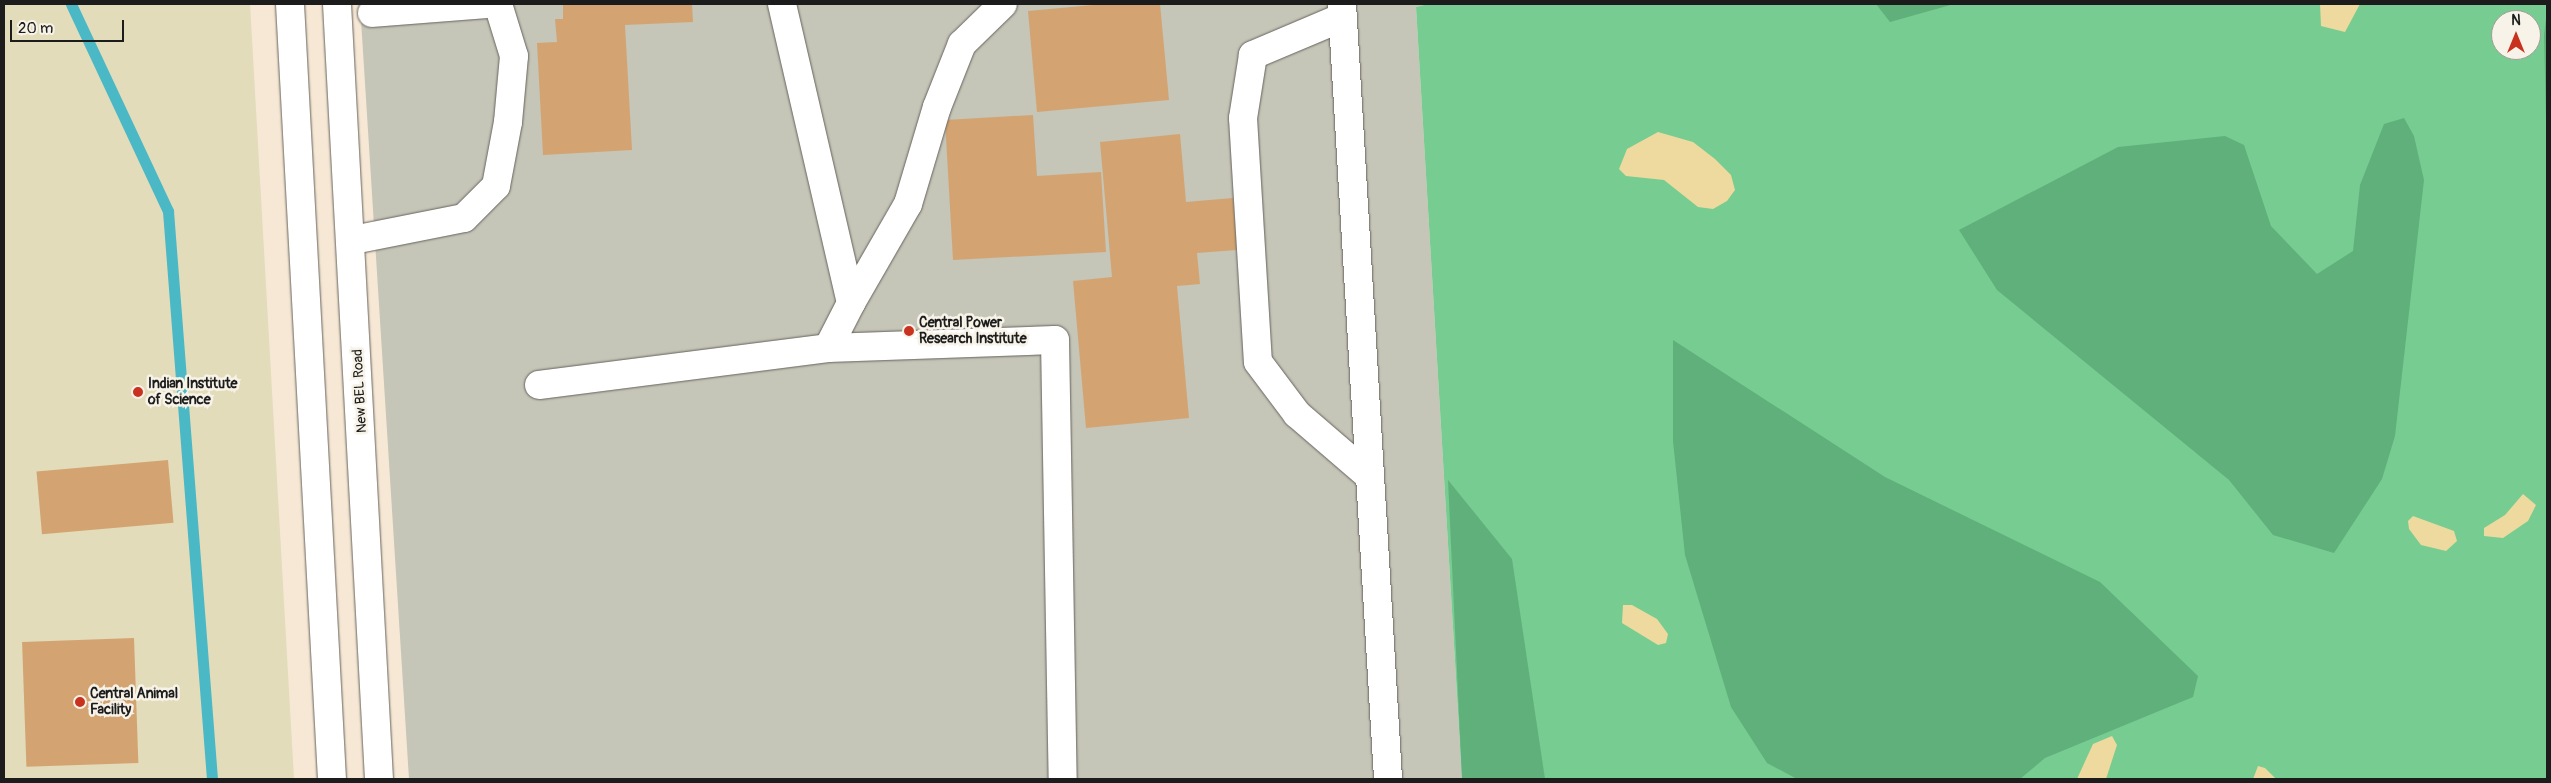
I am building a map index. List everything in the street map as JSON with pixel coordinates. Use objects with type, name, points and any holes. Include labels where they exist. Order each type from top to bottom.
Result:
[{"type":"main road","points":[[290,4],[308,305],[332,779]]},
{"type":"main road","name":"New BEL Road","points":[[336,4],[353,240],[379,779]]},
{"type":"main road","points":[[372,13],[486,4]]},
{"type":"main road","points":[[353,240],[464,218],[496,186],[508,122],[514,56],[498,4]]},
{"type":"main road","points":[[782,4],[851,303]]},
{"type":"main road","points":[[828,348],[851,303],[908,204],[937,106],[962,44],[1003,4]]},
{"type":"main road","points":[[1369,476],[1297,414],[1258,362],[1243,118],[1254,55],[1342,10],[1388,779]]},
{"type":"main road","points":[[539,385],[828,348],[1055,340],[1063,779]]},
{"type":"shaded area","name":"Indian Institute of Science","points":[[4,4],[250,4],[294,779],[4,779]]},
{"type":"shaded area","name":"Central Power Research Institute","points":[[360,4],[1428,4],[1416,7],[1462,779],[409,779]]},
{"type":"green space","points":[[1428,4],[2547,4],[2547,779],[1462,779],[1416,7]]},
{"type":"green space","points":[[1876,4],[1954,4],[1890,22]]},
{"type":"green space","points":[[2547,10],[2547,160],[2544,35]]},
{"type":"green space","points":[[2404,118],[2414,136],[2424,180],[2395,436],[2382,479],[2334,553],[2273,535],[2229,480],[1997,290],[1959,230],[2118,147],[2225,136],[2244,145],[2271,226],[2317,274],[2353,251],[2360,185],[2384,124]]},
{"type":"green space","points":[[1673,340],[1885,477],[2100,582],[2198,676],[2193,697],[2045,758],[2020,779],[1797,779],[1767,763],[1731,707],[1685,555],[1673,441]]},
{"type":"green space","points":[[1448,480],[1512,559],[1545,779],[1462,779]]},
{"type":"sand","points":[[2320,4],[2360,4],[2345,32],[2321,26]]},
{"type":"sand","points":[[1658,132],[1693,142],[1715,159],[1731,175],[1735,190],[1727,201],[1713,209],[1698,207],[1664,180],[1626,176],[1619,169],[1627,149]]},
{"type":"sand","points":[[2523,494],[2536,505],[2528,521],[2503,538],[2484,536],[2484,528],[2505,515]]},
{"type":"sand","points":[[2413,516],[2454,531],[2457,541],[2446,551],[2421,545],[2409,529],[2408,521]]},
{"type":"sand","points":[[1623,605],[1632,605],[1657,619],[1668,634],[1666,643],[1658,645],[1622,623]]},
{"type":"sand","points":[[2112,736],[2117,745],[2106,779],[2077,779],[2093,744]]},
{"type":"sand","points":[[2258,766],[2265,768],[2276,779],[2253,779]]},
{"type":"building","points":[[563,4],[692,4],[693,22],[625,25],[632,150],[543,155],[537,43],[557,42],[555,19],[563,19]]},
{"type":"building","points":[[1104,4],[1160,4],[1169,100],[1037,112],[1028,11]]},
{"type":"building","points":[[1033,115],[1037,176],[1101,172],[1106,252],[953,260],[945,120]]},
{"type":"building","points":[[1180,134],[1186,202],[1233,198],[1237,250],[1197,253],[1200,284],[1177,286],[1189,418],[1086,428],[1073,281],[1112,277],[1100,142]]},
{"type":"building","points":[[168,460],[173,523],[42,534],[37,472]]},
{"type":"building","name":"Central Animal Facility","points":[[134,638],[138,763],[26,767],[22,642]]},
{"type":"waterway","points":[[71,4],[168,211],[212,779]]},
{"type":"place","name":"Central Power Research Institute","points":[[909,331]]},
{"type":"place","name":"Indian Institute of Science","points":[[138,392]]},
{"type":"place","name":"Central Animal Facility","points":[[80,702]]}]
